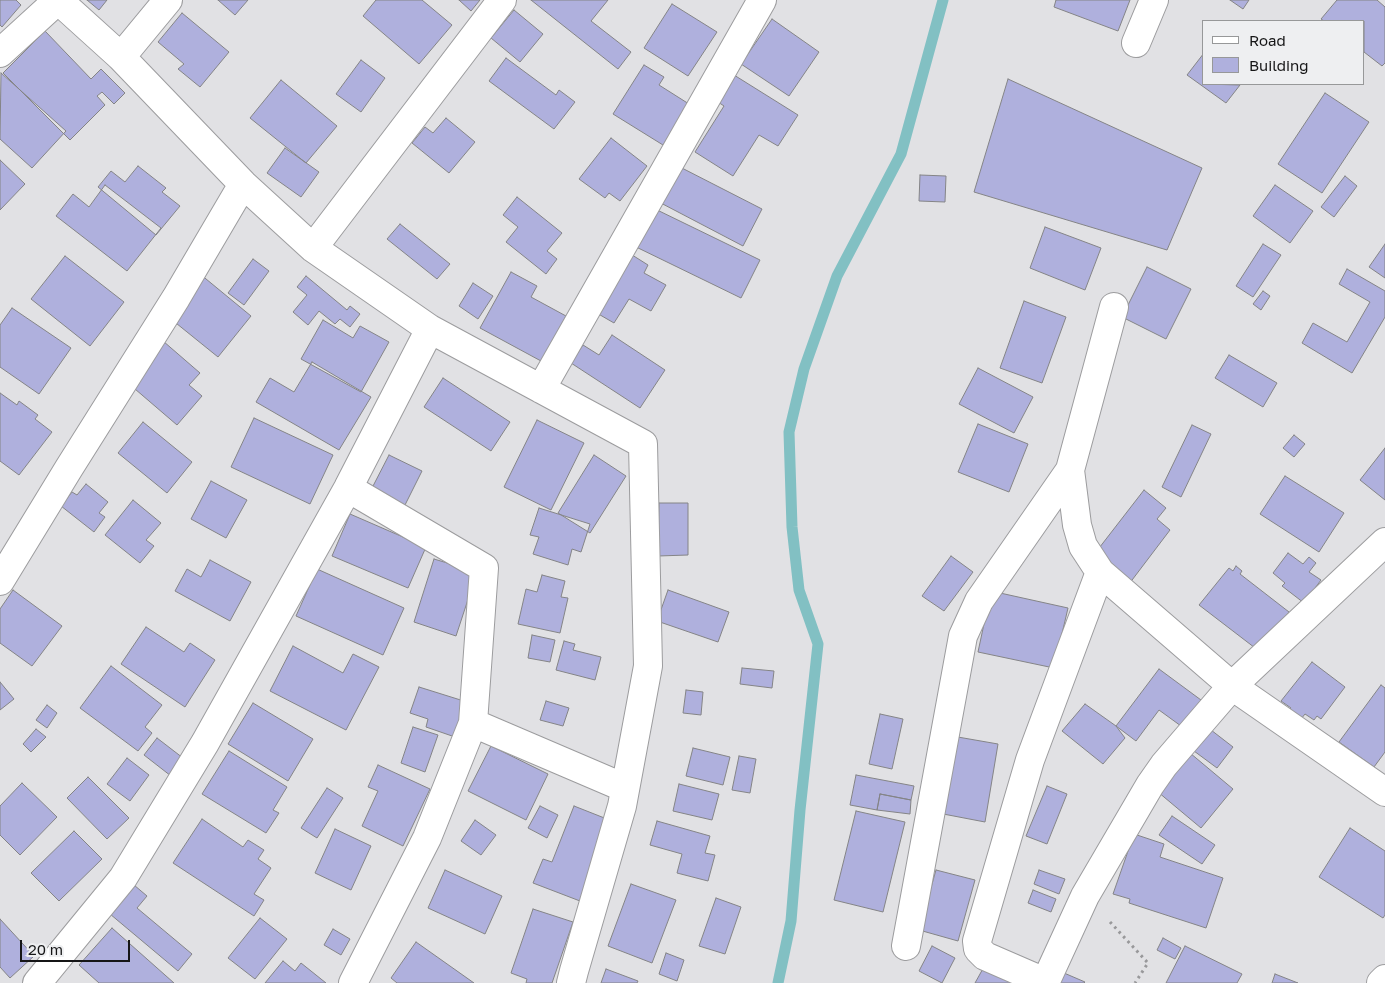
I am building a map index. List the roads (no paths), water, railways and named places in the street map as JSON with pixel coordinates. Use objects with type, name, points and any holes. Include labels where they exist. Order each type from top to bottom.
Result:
[{"type":"street","points":[[0,52],[58,0],[121,57],[243,184],[313,248],[430,329],[643,444],[648,666],[622,806],[572,983]]},
{"type":"street","points":[[121,57],[168,0]]},
{"type":"street","points":[[313,248],[502,0]]},
{"type":"street","points":[[541,389],[762,0]]},
{"type":"street","points":[[1136,43],[1154,0]]},
{"type":"street","points":[[0,581],[176,298],[243,184]]},
{"type":"street","points":[[906,946],[963,636],[979,601],[1070,470],[1114,307]]},
{"type":"street","points":[[37,983],[124,878],[204,743],[348,488],[430,329]]},
{"type":"street","points":[[1070,470],[1077,525],[1083,546],[1100,572],[1232,686],[1385,792]]},
{"type":"street","points":[[348,488],[484,568],[473,723],[427,838],[353,983]]},
{"type":"street","points":[[1100,572],[1030,760],[977,941],[978,949],[985,956],[1045,983],[1085,896],[1150,785],[1232,686],[1385,542]]},
{"type":"street","points":[[473,723],[625,788]]},
{"type":"street","points":[[1380,983],[1385,979]]},
{"type":"waterway","points":[[778,983],[791,921],[800,810],[818,644],[799,590],[792,527],[789,432],[804,369],[837,276],[901,154],[943,0]]}]
